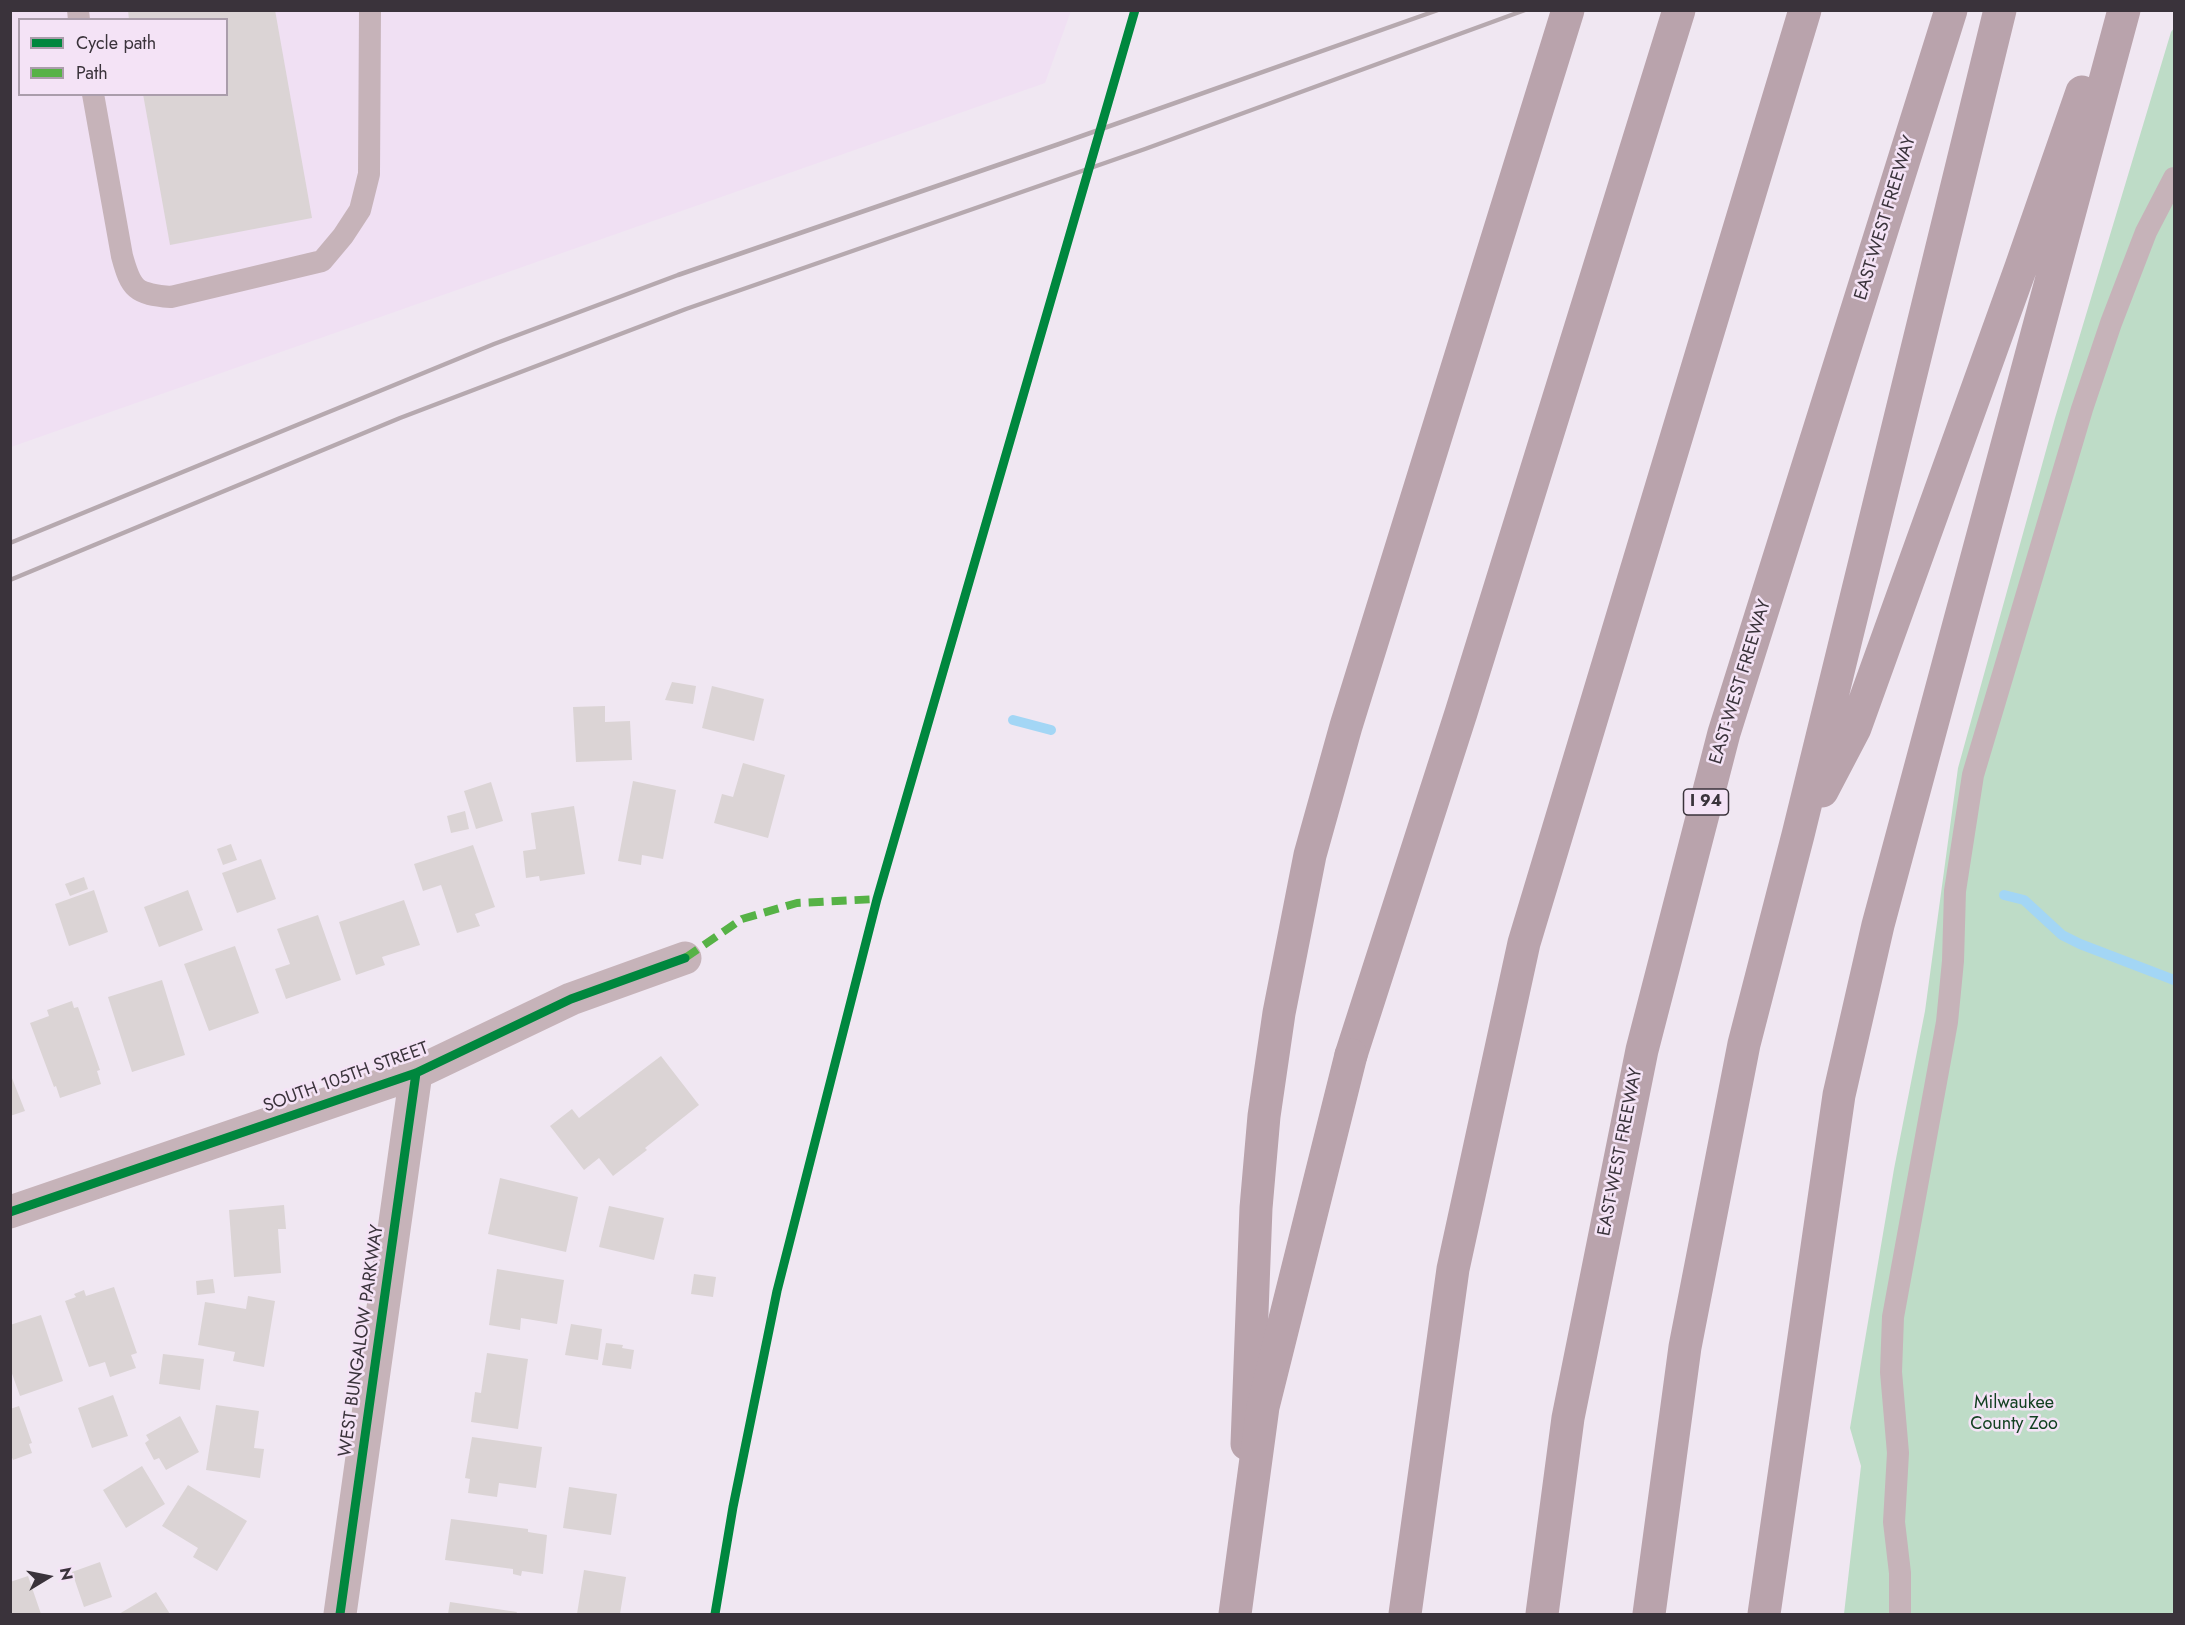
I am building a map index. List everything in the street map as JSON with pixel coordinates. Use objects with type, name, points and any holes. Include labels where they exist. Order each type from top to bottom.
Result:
[{"type":"highway","points":[[1245,1614],[1247,1408],[1259,1161],[1273,1048],[1299,906],[1313,844],[1346,726],[1568,10]]},
{"type":"highway","points":[[1235,1614],[1263,1407],[1351,1055],[1461,713],[1679,10]]},
{"type":"highway","points":[[1405,1614],[1454,1269],[1524,943],[1804,10]]},
{"type":"highway","name":"EAST-WEST FREEWAY","points":[[1542,1614],[1568,1418],[1642,1050],[1724,733],[1951,10]]},
{"type":"highway","points":[[1649,1614],[1686,1347],[1744,1044],[1798,835],[2000,10]]},
{"type":"highway","points":[[1798,835],[1855,728],[2021,267],[2091,64],[2116,10]]},
{"type":"highway","points":[[1764,1614],[1839,1095],[1878,925],[2124,10]]},
{"type":"street","name":"SOUTH 105TH STREET","points":[[10,1212],[416,1073],[572,999],[685,958]]},
{"type":"street","name":"WEST BUNGALOW PARKWAY","points":[[340,1614],[416,1073]]},
{"type":"lane","points":[[93,96],[122,256],[129,281],[139,290],[155,296],[171,297],[322,261],[343,237],[360,210],[369,174],[370,10]]},
{"type":"lane","points":[[1900,1614],[1900,1573],[1894,1522],[1898,1453],[1891,1372],[1893,1317],[1947,1023],[1953,961],[1955,891],[1973,775],[2082,409],[2146,232],[2175,178]]},
{"type":"shaded area","points":[[10,11],[1071,11],[1045,83],[11,447]]},
{"type":"green space","name":"Milwaukee County Zoo","points":[[2174,28],[2174,1614],[1844,1614],[1861,1466],[1850,1428],[1894,1169],[1925,1011],[1958,768],[2055,418]]},
{"type":"building","points":[[128,10],[275,10],[312,218],[170,245],[143,96],[228,96],[228,18],[129,18]]},
{"type":"building","points":[[672,682],[696,686],[693,704],[665,700]]},
{"type":"building","points":[[712,686],[764,699],[754,741],[702,728]]},
{"type":"building","points":[[605,706],[605,722],[630,721],[632,760],[576,762],[573,707]]},
{"type":"building","points":[[743,763],[785,775],[768,838],[714,823],[722,794],[733,797]]},
{"type":"building","points":[[633,781],[676,790],[663,859],[642,855],[641,865],[618,861]]},
{"type":"building","points":[[491,782],[503,821],[476,829],[464,791]]},
{"type":"building","points":[[574,806],[585,874],[540,881],[539,876],[526,878],[523,851],[536,849],[531,813]]},
{"type":"building","points":[[465,811],[469,829],[451,833],[447,816]]},
{"type":"building","points":[[231,844],[237,860],[223,865],[217,849]]},
{"type":"building","points":[[473,845],[495,907],[475,914],[480,926],[457,933],[441,885],[423,891],[414,864]]},
{"type":"building","points":[[261,859],[276,899],[237,913],[222,873]]},
{"type":"building","points":[[84,877],[88,889],[70,896],[65,884]]},
{"type":"building","points":[[94,890],[108,932],[69,946],[55,904]]},
{"type":"building","points":[[188,890],[203,930],[159,947],[144,907]]},
{"type":"building","points":[[404,900],[420,945],[382,957],[385,965],[356,975],[339,922]]},
{"type":"building","points":[[318,915],[341,980],[286,999],[275,969],[290,964],[277,929]]},
{"type":"building","points":[[235,946],[259,1013],[209,1031],[184,964]]},
{"type":"building","points":[[162,980],[185,1055],[132,1072],[108,997]]},
{"type":"building","points":[[72,1001],[74,1008],[78,1007],[100,1070],[97,1071],[101,1084],[60,1098],[30,1023],[49,1016],[47,1010]]},
{"type":"building","points":[[661,1056],[699,1105],[613,1176],[599,1158],[584,1170],[550,1126],[572,1109],[579,1118]]},
{"type":"building","points":[[10,1073],[25,1111],[10,1116]]},
{"type":"building","points":[[500,1178],[578,1197],[566,1252],[488,1234]]},
{"type":"building","points":[[284,1205],[286,1229],[278,1229],[281,1273],[234,1277],[229,1210]]},
{"type":"building","points":[[609,1206],[664,1218],[654,1260],[599,1247]]},
{"type":"building","points":[[497,1269],[564,1280],[557,1324],[521,1318],[520,1330],[489,1325]]},
{"type":"building","points":[[694,1274],[716,1277],[713,1297],[691,1294]]},
{"type":"building","points":[[213,1279],[215,1293],[197,1295],[196,1281]]},
{"type":"building","points":[[114,1287],[137,1353],[131,1355],[136,1368],[110,1377],[105,1362],[89,1367],[65,1301],[76,1297],[74,1294],[84,1290],[86,1296]]},
{"type":"building","points":[[248,1296],[275,1301],[264,1367],[233,1361],[235,1352],[198,1345],[205,1302],[246,1309]]},
{"type":"building","points":[[41,1315],[63,1381],[20,1396],[10,1368],[10,1325]]},
{"type":"building","points":[[571,1324],[602,1329],[598,1360],[565,1355]]},
{"type":"building","points":[[606,1343],[623,1345],[622,1348],[634,1350],[631,1369],[602,1365]]},
{"type":"building","points":[[487,1353],[528,1359],[518,1429],[471,1422],[475,1392],[481,1393]]},
{"type":"building","points":[[163,1354],[204,1359],[200,1390],[159,1384]]},
{"type":"building","points":[[113,1395],[128,1436],[92,1448],[78,1408]]},
{"type":"building","points":[[216,1405],[259,1411],[254,1448],[264,1449],[260,1478],[206,1470]]},
{"type":"building","points":[[19,1406],[32,1443],[29,1444],[32,1453],[13,1460],[10,1453],[10,1409]]},
{"type":"building","points":[[180,1416],[199,1452],[166,1470],[159,1458],[154,1460],[145,1443],[149,1440],[146,1435]]},
{"type":"building","points":[[472,1437],[542,1447],[536,1488],[499,1483],[497,1497],[468,1493],[470,1479],[465,1478]]},
{"type":"building","points":[[142,1466],[165,1504],[126,1528],[103,1490]]},
{"type":"building","points":[[188,1485],[247,1521],[217,1571],[193,1557],[198,1548],[162,1526]]},
{"type":"building","points":[[569,1487],[617,1494],[611,1535],[563,1528]]},
{"type":"building","points":[[451,1519],[528,1529],[528,1532],[547,1535],[543,1574],[522,1571],[521,1576],[513,1574],[513,1569],[445,1560]]},
{"type":"building","points":[[100,1562],[112,1597],[84,1607],[72,1572]]},
{"type":"building","points":[[584,1570],[626,1577],[620,1614],[577,1614]]},
{"type":"building","points":[[28,1576],[41,1614],[10,1614],[10,1582]]},
{"type":"building","points":[[156,1592],[170,1614],[119,1614]]},
{"type":"building","points":[[450,1602],[517,1612],[516,1614],[448,1614]]},
{"type":"waterway","points":[[1013,720],[1051,730]]},
{"type":"waterway","points":[[2004,895],[2024,900],[2062,935],[2174,980]]},
{"type":"railway","points":[[10,543],[494,344],[678,275],[1438,10]]},
{"type":"railway","points":[[10,580],[400,418],[686,309],[1145,149],[1525,10]]},
{"type":"marked path","points":[[685,958],[742,919],[797,903],[877,899]]},
{"type":"cycle path","points":[[715,1614],[733,1507],[777,1291],[877,899],[1135,10]]},
{"type":"cycle path","points":[[10,1212],[416,1073],[571,999],[685,958]]},
{"type":"cycle path","points":[[340,1614],[416,1073]]}]
